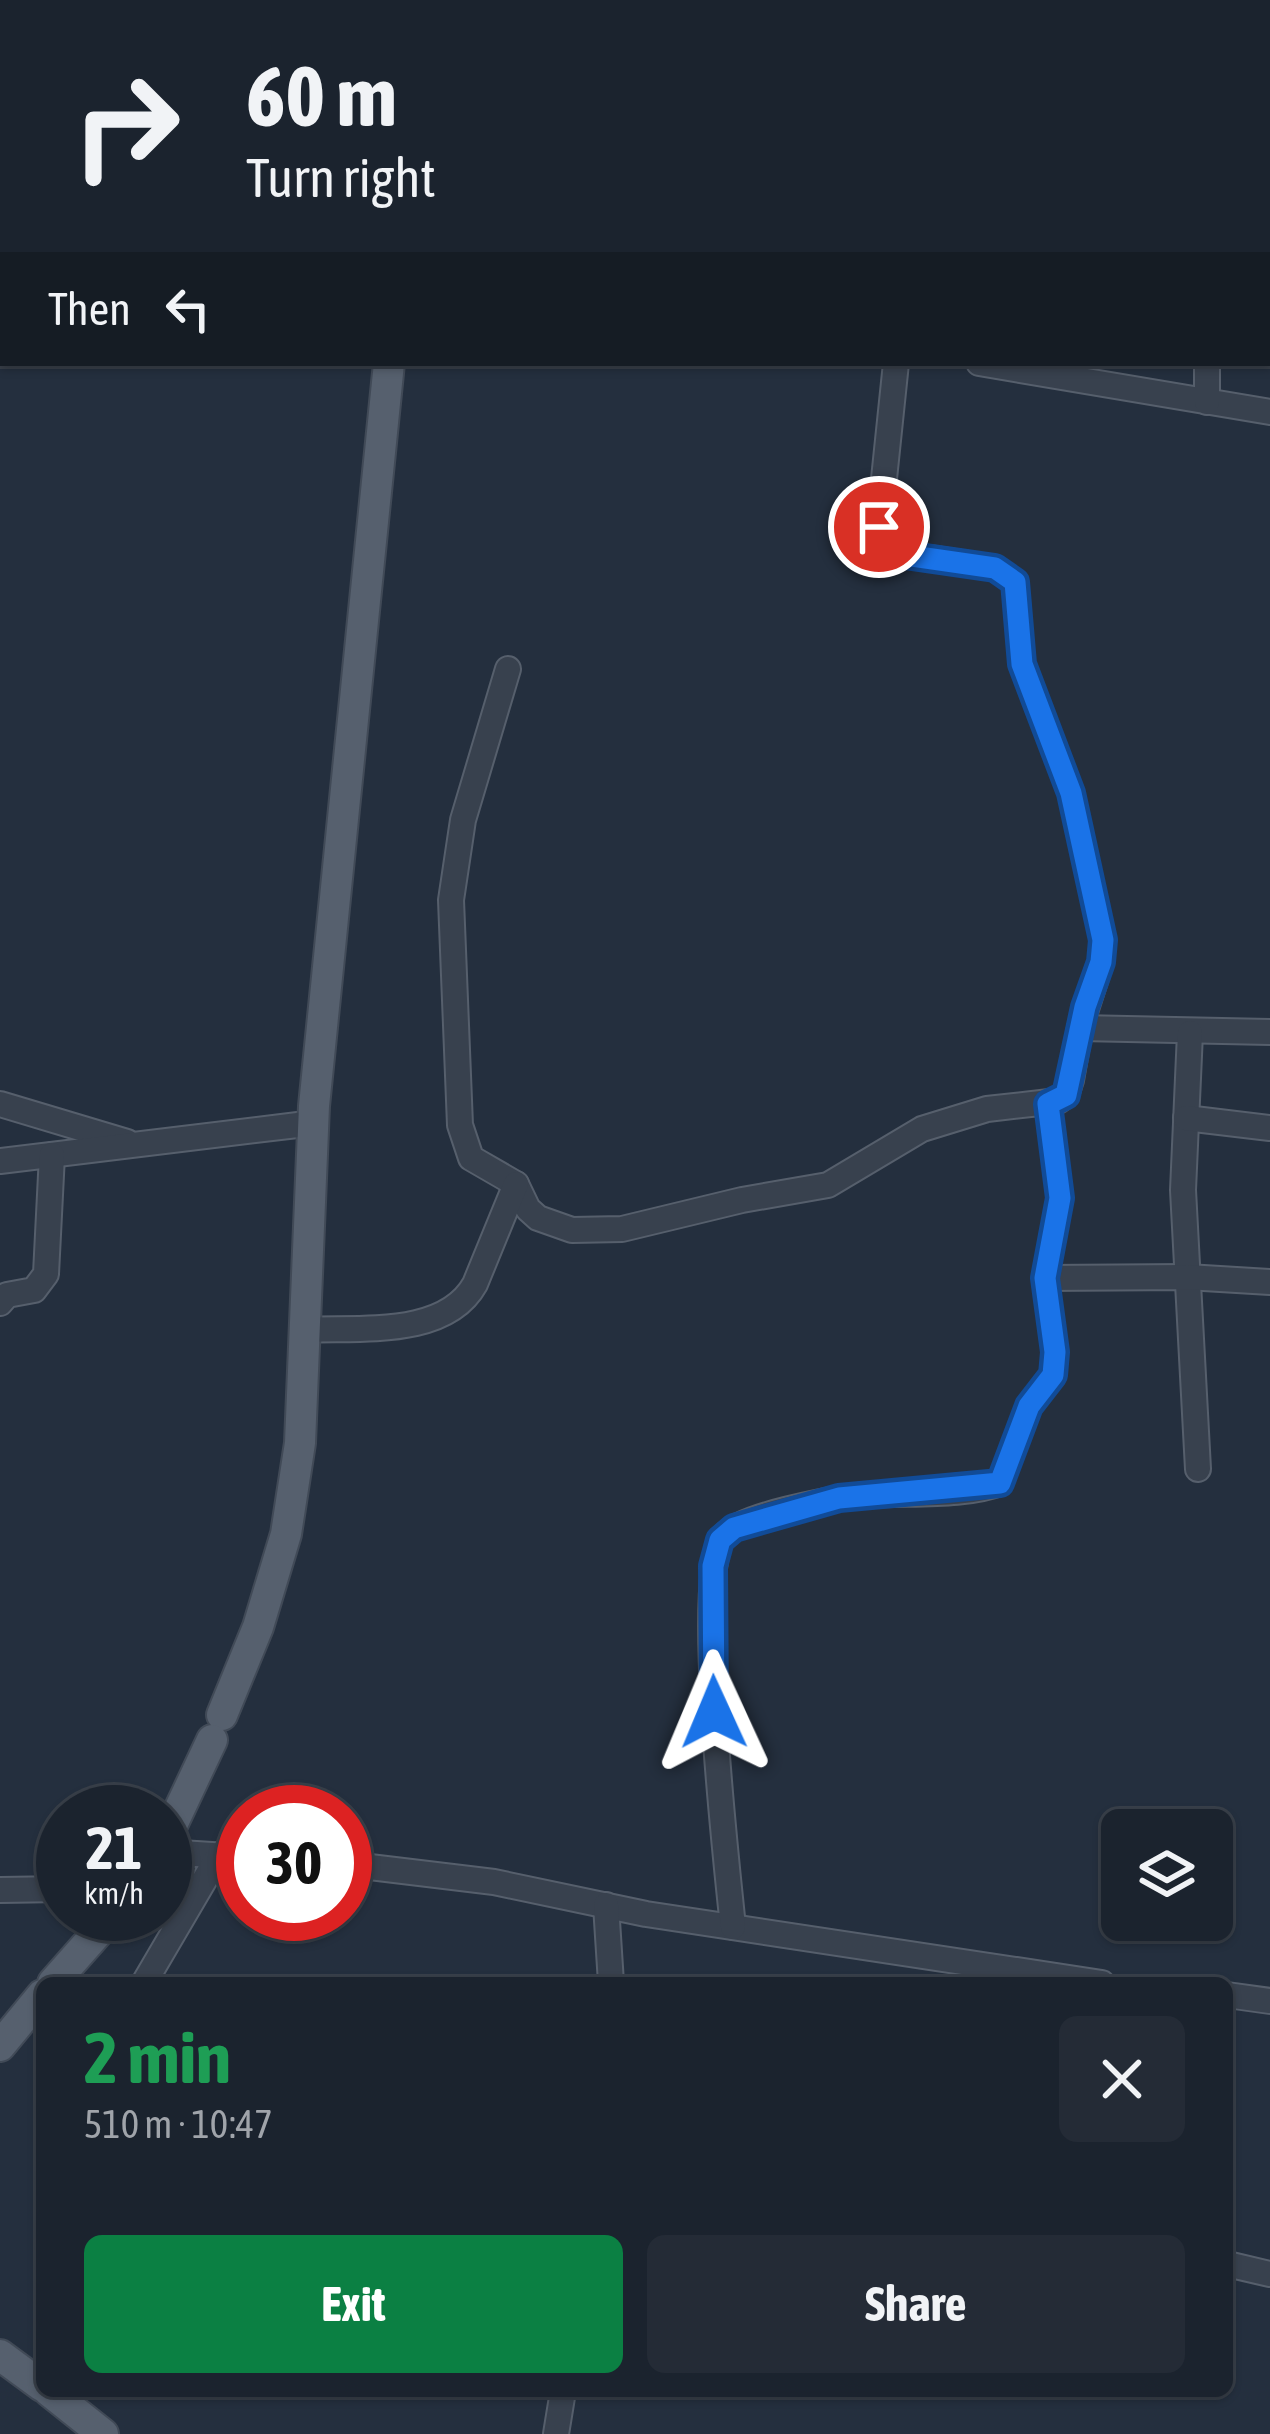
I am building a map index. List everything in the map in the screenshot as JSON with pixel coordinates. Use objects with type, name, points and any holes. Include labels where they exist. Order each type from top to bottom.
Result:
[{"type":"main road","points":[[191,1785],[258,1627],[286,1534],[300,1443],[314,1123],[389,366]]},
{"type":"main road","points":[[58,1977],[90,1941]]},
{"type":"main road","points":[[0,2046],[36,2002]]},
{"type":"main road","points":[[0,2355],[36,2381]]},
{"type":"main road","points":[[57,2397],[103,2434]]},
{"type":"street","points":[[508,669],[463,820],[451,900],[452,991],[464,1146],[485,1168],[516,1184],[527,1209],[538,1218],[572,1230],[622,1229],[742,1200],[812,1190],[922,1129],[987,1109],[1048,1104],[1066,1095],[1103,940],[1071,793],[1022,664],[1015,582],[995,568],[891,553],[884,544],[879,527],[896,366]]},
{"type":"street","points":[[997,366],[1270,412]]},
{"type":"street","points":[[1207,366],[1207,402]]},
{"type":"street","points":[[1080,1028],[1270,1032]]},
{"type":"street","points":[[1190,1033],[1183,1190],[1198,1469]]},
{"type":"street","points":[[0,1104],[135,1144]]},
{"type":"street","points":[[733,1928],[717,1751],[713,1566],[720,1540],[734,1528],[839,1498],[1000,1483],[1029,1406],[1053,1375],[1055,1352],[1045,1278],[1060,1198],[1048,1104]]},
{"type":"street","points":[[1186,1118],[1270,1128]]},
{"type":"street","points":[[0,1161],[314,1123]]},
{"type":"street","points":[[0,1303],[7,1295],[34,1291],[46,1274],[52,1154]]},
{"type":"street","points":[[304,1330],[422,1322],[451,1311],[476,1284],[516,1184]]},
{"type":"street","points":[[1045,1278],[1270,1282]]},
{"type":"street","points":[[372,1867],[494,1882],[733,1928],[1050,1977]]},
{"type":"street","points":[[147,1977],[216,1878]]},
{"type":"street","points":[[0,1889],[36,1889]]},
{"type":"street","points":[[606,1905],[611,1977]]},
{"type":"street","points":[[1233,1996],[1270,2001]]},
{"type":"street","points":[[1233,2265],[1270,2274]]},
{"type":"street","points":[[556,2434],[562,2397]]},
{"type":"route","points":[[714,1712],[713,1566],[720,1540],[734,1528],[767,1516],[839,1498],[1000,1483],[1025,1414],[1053,1375],[1055,1352],[1045,1278],[1060,1198],[1048,1104],[1066,1095],[1071,1080],[1085,1007],[1101,962],[1099,911],[1071,793],[1022,664],[1015,582],[995,568],[891,553],[879,527]]}]
